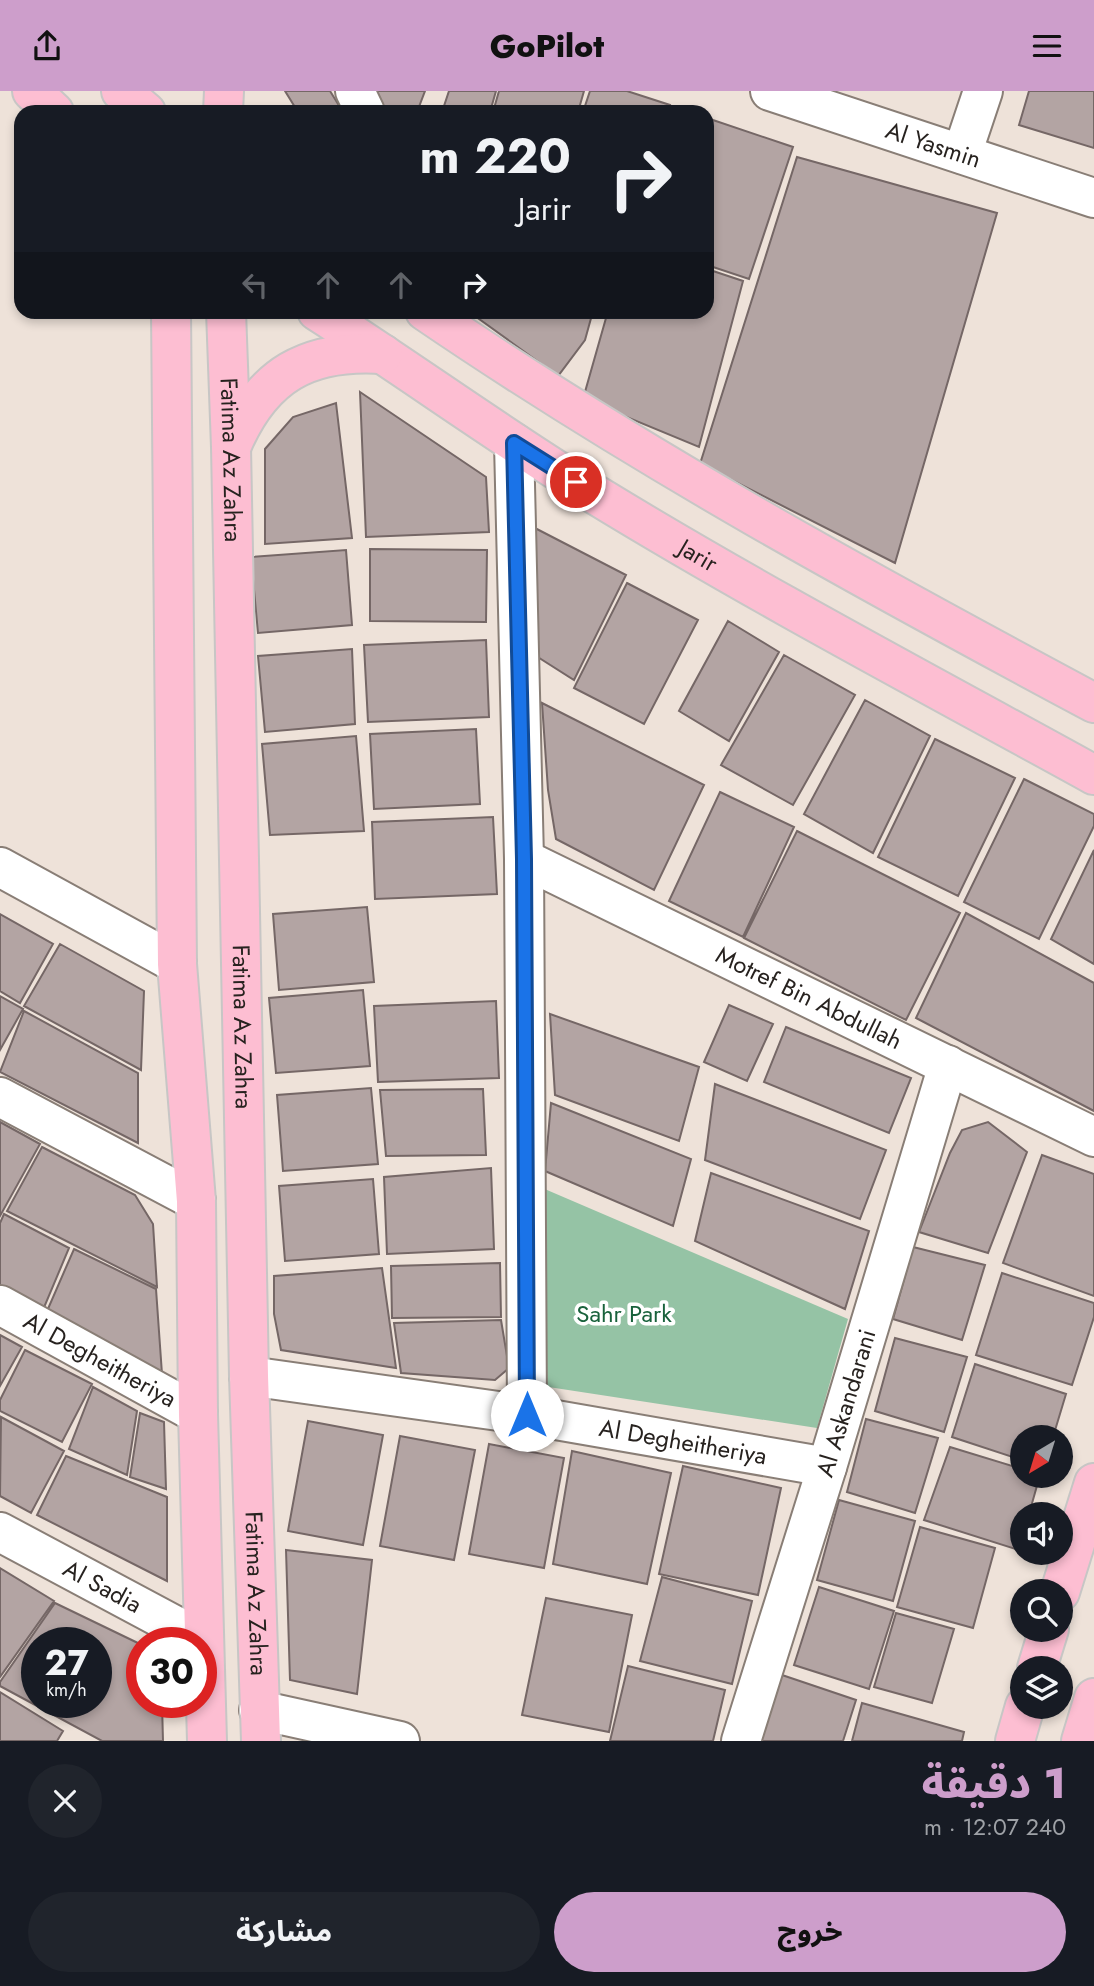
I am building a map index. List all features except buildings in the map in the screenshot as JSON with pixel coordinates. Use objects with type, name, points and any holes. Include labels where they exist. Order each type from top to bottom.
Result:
[{"type":"main road","points":[[32,91],[47,105]]},
{"type":"main road","points":[[172,319],[177,964],[195,1201],[204,1627]]},
{"type":"main road","name":"Fatima Az Zahra","points":[[226,319],[249,1375],[260,1725]]},
{"type":"main road","name":"Jarir","points":[[329,319],[514,443],[597,495],[742,580],[1094,775]]},
{"type":"main road","points":[[437,319],[594,422],[736,507],[880,589],[1094,703]]},
{"type":"main road","points":[[231,447],[242,422],[257,399],[278,380],[302,365],[328,356],[355,352],[383,354]]},
{"type":"main road","points":[[1064,1579],[1094,1483]]},
{"type":"main road","points":[[1081,1741],[1094,1698]]},
{"type":"main road","points":[[206,1718],[207,1741]]},
{"type":"main road","points":[[1015,1741],[1021,1719]]},
{"type":"street","name":"Al Yasmin","points":[[770,91],[1094,198]]},
{"type":"street","points":[[962,154],[983,91]]},
{"type":"street","points":[[514,443],[524,859],[527,1415]]},
{"type":"street","name":"Motref Bin Abdullah","points":[[524,859],[1094,1137]]},
{"type":"street","points":[[0,867],[177,964]]},
{"type":"street","name":"Al Askandarani","points":[[741,1741],[948,1065]]},
{"type":"street","points":[[0,1097],[195,1201]]},
{"type":"street","name":"Al Degheitheriya","points":[[0,1305],[198,1414]]},
{"type":"street","name":"Al Degheitheriya","points":[[249,1375],[527,1415],[827,1467]]},
{"type":"street","name":"Al Sadia","points":[[0,1532],[178,1627]]},
{"type":"street","points":[[260,1725],[400,1741]]},
{"type":"green space","name":"Sahr Park","points":[[540,1187],[848,1319],[817,1428],[542,1386]]},
{"type":"route","points":[[527,1415],[524,859],[514,443],[576,482]]}]
